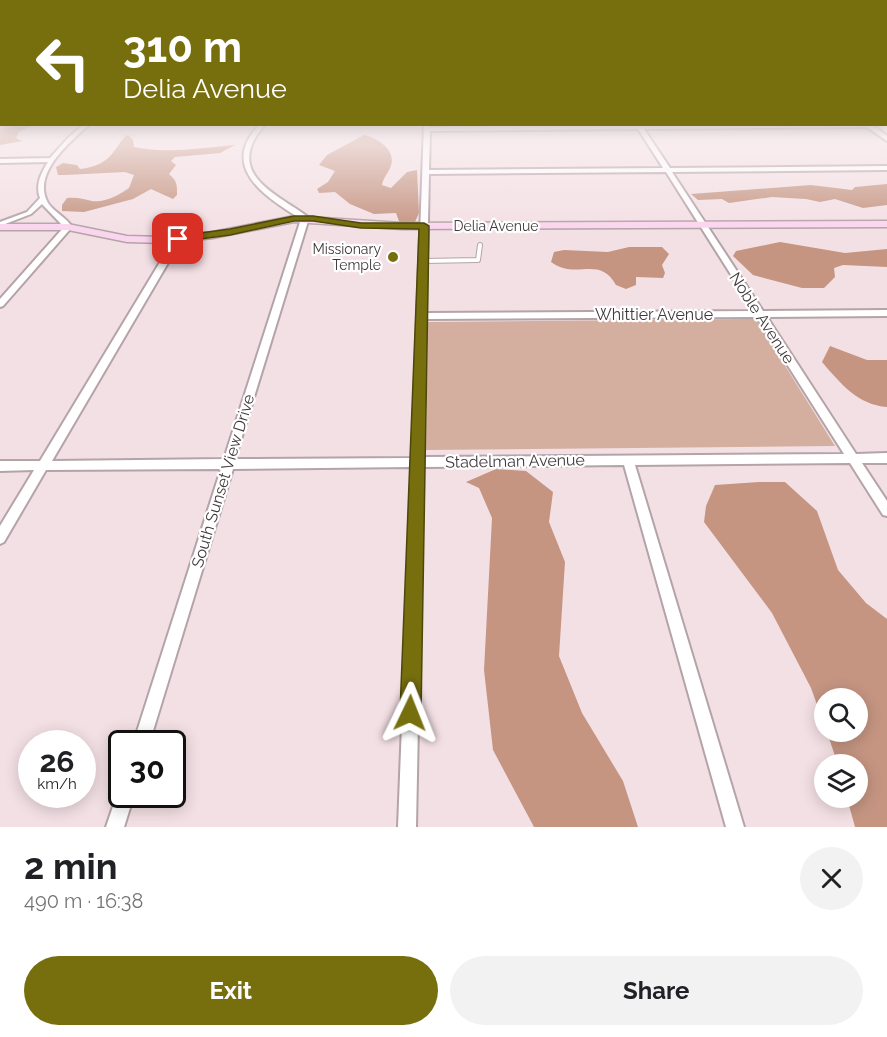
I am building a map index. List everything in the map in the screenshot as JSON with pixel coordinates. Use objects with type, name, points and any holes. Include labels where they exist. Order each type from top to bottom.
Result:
[{"type":"street","points":[[0,304],[68,227],[43,199],[41,186],[52,160],[58,153]]},
{"type":"street","points":[[249,153],[250,172],[266,194],[305,218]]},
{"type":"street","points":[[407,827],[426,153]]},
{"type":"street","name":"Noble Avenue","points":[[657,153],[887,511]]},
{"type":"street","points":[[0,161],[52,160]]},
{"type":"street","points":[[425,172],[887,168]]},
{"type":"street","points":[[0,226],[28,213],[43,199]]},
{"type":"street","name":"Delia Avenue","points":[[0,226],[68,227],[127,238],[178,239],[305,218],[361,225],[424,226],[887,224]]},
{"type":"street","name":"South Sunset View Drive","points":[[145,730],[305,218]]},
{"type":"street","points":[[0,538],[178,239]]},
{"type":"street","name":"Whittier Avenue","points":[[421,316],[887,313]]},
{"type":"street","name":"Stadelman Avenue","points":[[0,466],[887,458]]},
{"type":"street","points":[[628,460],[735,827]]},
{"type":"street","points":[[115,827],[121,808]]},
{"type":"lane","points":[[423,261],[478,260],[480,245]]},
{"type":"shaded area","points":[[221,153],[175,157],[171,161],[176,165],[169,174],[177,185],[177,195],[173,199],[151,189],[133,199],[84,212],[62,211],[62,205],[67,198],[102,201],[129,188],[134,175],[125,172],[58,175],[56,167],[63,163],[77,165],[80,169],[91,167],[100,164],[112,154]]},
{"type":"shaded area","points":[[331,153],[390,153],[392,162],[382,185],[391,188],[407,172],[417,170],[419,213],[415,222],[400,224],[396,213],[374,214],[350,204],[335,192],[319,193],[317,189],[328,182],[335,171],[319,165]]},
{"type":"shaded area","points":[[887,184],[887,205],[863,208],[835,199],[820,202],[772,197],[729,203],[722,199],[698,200],[691,194],[811,185],[852,190],[855,187]]},
{"type":"shaded area","points":[[780,242],[845,253],[887,249],[887,267],[843,265],[834,268],[835,277],[824,288],[802,288],[753,275],[733,256],[736,251]]},
{"type":"shaded area","points":[[629,247],[662,247],[669,254],[662,265],[665,273],[663,278],[636,277],[636,285],[626,289],[616,285],[602,271],[569,269],[551,262],[554,252],[564,250],[608,252]]},
{"type":"shaded area","points":[[756,319],[835,446],[426,450],[428,322]]},
{"type":"shaded area","points":[[830,346],[867,360],[887,360],[887,407],[858,397],[836,378],[822,362]]},
{"type":"shaded area","points":[[496,469],[526,471],[553,492],[549,522],[565,562],[559,656],[582,713],[623,781],[638,827],[534,827],[493,750],[484,670],[492,518],[479,488],[466,482]]},
{"type":"shaded area","points":[[785,482],[817,511],[838,570],[866,603],[887,619],[887,827],[855,827],[850,808],[868,808],[868,754],[834,754],[830,742],[868,742],[868,688],[814,688],[814,696],[772,613],[704,522],[706,506],[715,485]]},
{"type":"place","name":"Missionary Temple","points":[[393,257]]},
{"type":"route","points":[[178,239],[230,232],[294,219],[361,225],[424,226],[410,713]]}]
